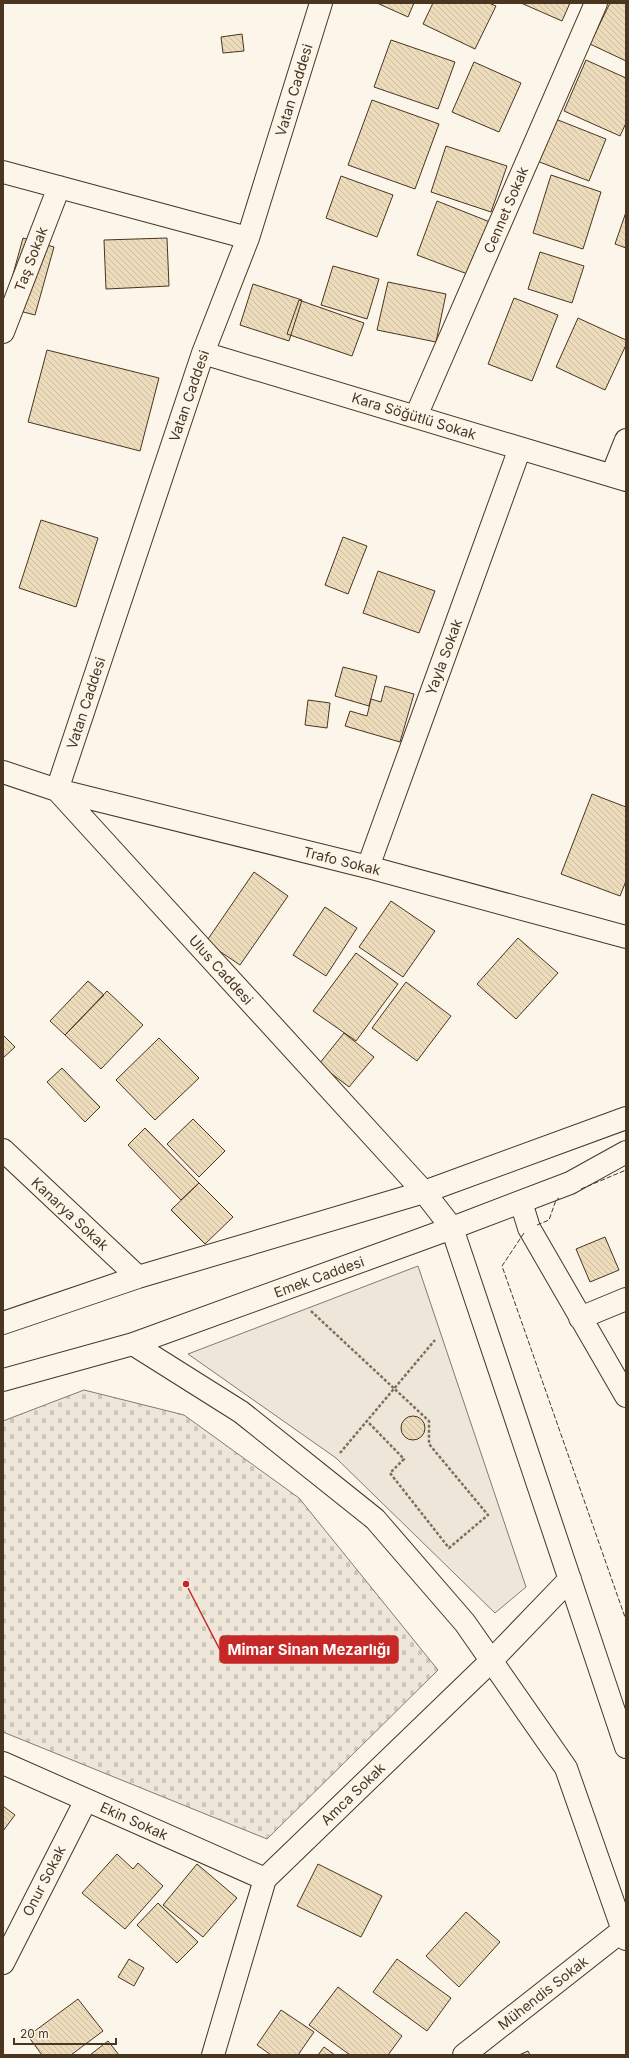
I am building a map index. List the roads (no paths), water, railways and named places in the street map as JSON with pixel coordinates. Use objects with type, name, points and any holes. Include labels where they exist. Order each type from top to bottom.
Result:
[{"type":"street","name":"Vatan Caddesi","points":[[57,790],[203,353],[248,238],[321,3]]},
{"type":"street","name":"Cennet Sokak","points":[[416,416],[596,3]]},
{"type":"street","points":[[3,172],[248,238]]},
{"type":"street","name":"Taş Sokak","points":[[3,332],[59,187]]},
{"type":"street","name":"Kara Söğütlü Sokak","points":[[203,353],[619,477]]},
{"type":"street","points":[[619,477],[626,440]]},
{"type":"street","name":"Yayla Sokak","points":[[368,867],[520,448]]},
{"type":"street","name":"Ulus Caddesi","points":[[3,772],[57,790],[424,1192],[452,1228],[626,1747]]},
{"type":"street","name":"Trafo Sokak","points":[[57,790],[368,867],[626,937]]},
{"type":"street","points":[[3,1323],[138,1277],[424,1192],[626,1118]]},
{"type":"street","name":"Kanarya Sokak","points":[[3,1150],[138,1277]]},
{"type":"street","name":"Emek Caddesi","points":[[3,1380],[133,1344],[452,1228],[570,1183],[626,1152]]},
{"type":"street","points":[[521,1202],[529,1228],[626,1396]]},
{"type":"street","points":[[580,1318],[626,1299]]},
{"type":"street","points":[[133,1344],[241,1412],[375,1519],[465,1623],[566,1768],[624,1935]]},
{"type":"street","name":"Amca Sokak","points":[[213,2055],[265,1879],[491,1661],[570,1579]]},
{"type":"street","name":"Ekin Sokak","points":[[3,1763],[265,1879]]},
{"type":"street","name":"Onur Sokak","points":[[3,1963],[86,1800]]},
{"type":"street","name":"Mühendis Sokak","points":[[464,2055],[624,1935]]},
{"type":"place","name":"Mimar Sinan Mezarlığı","points":[[186,1584]]}]
